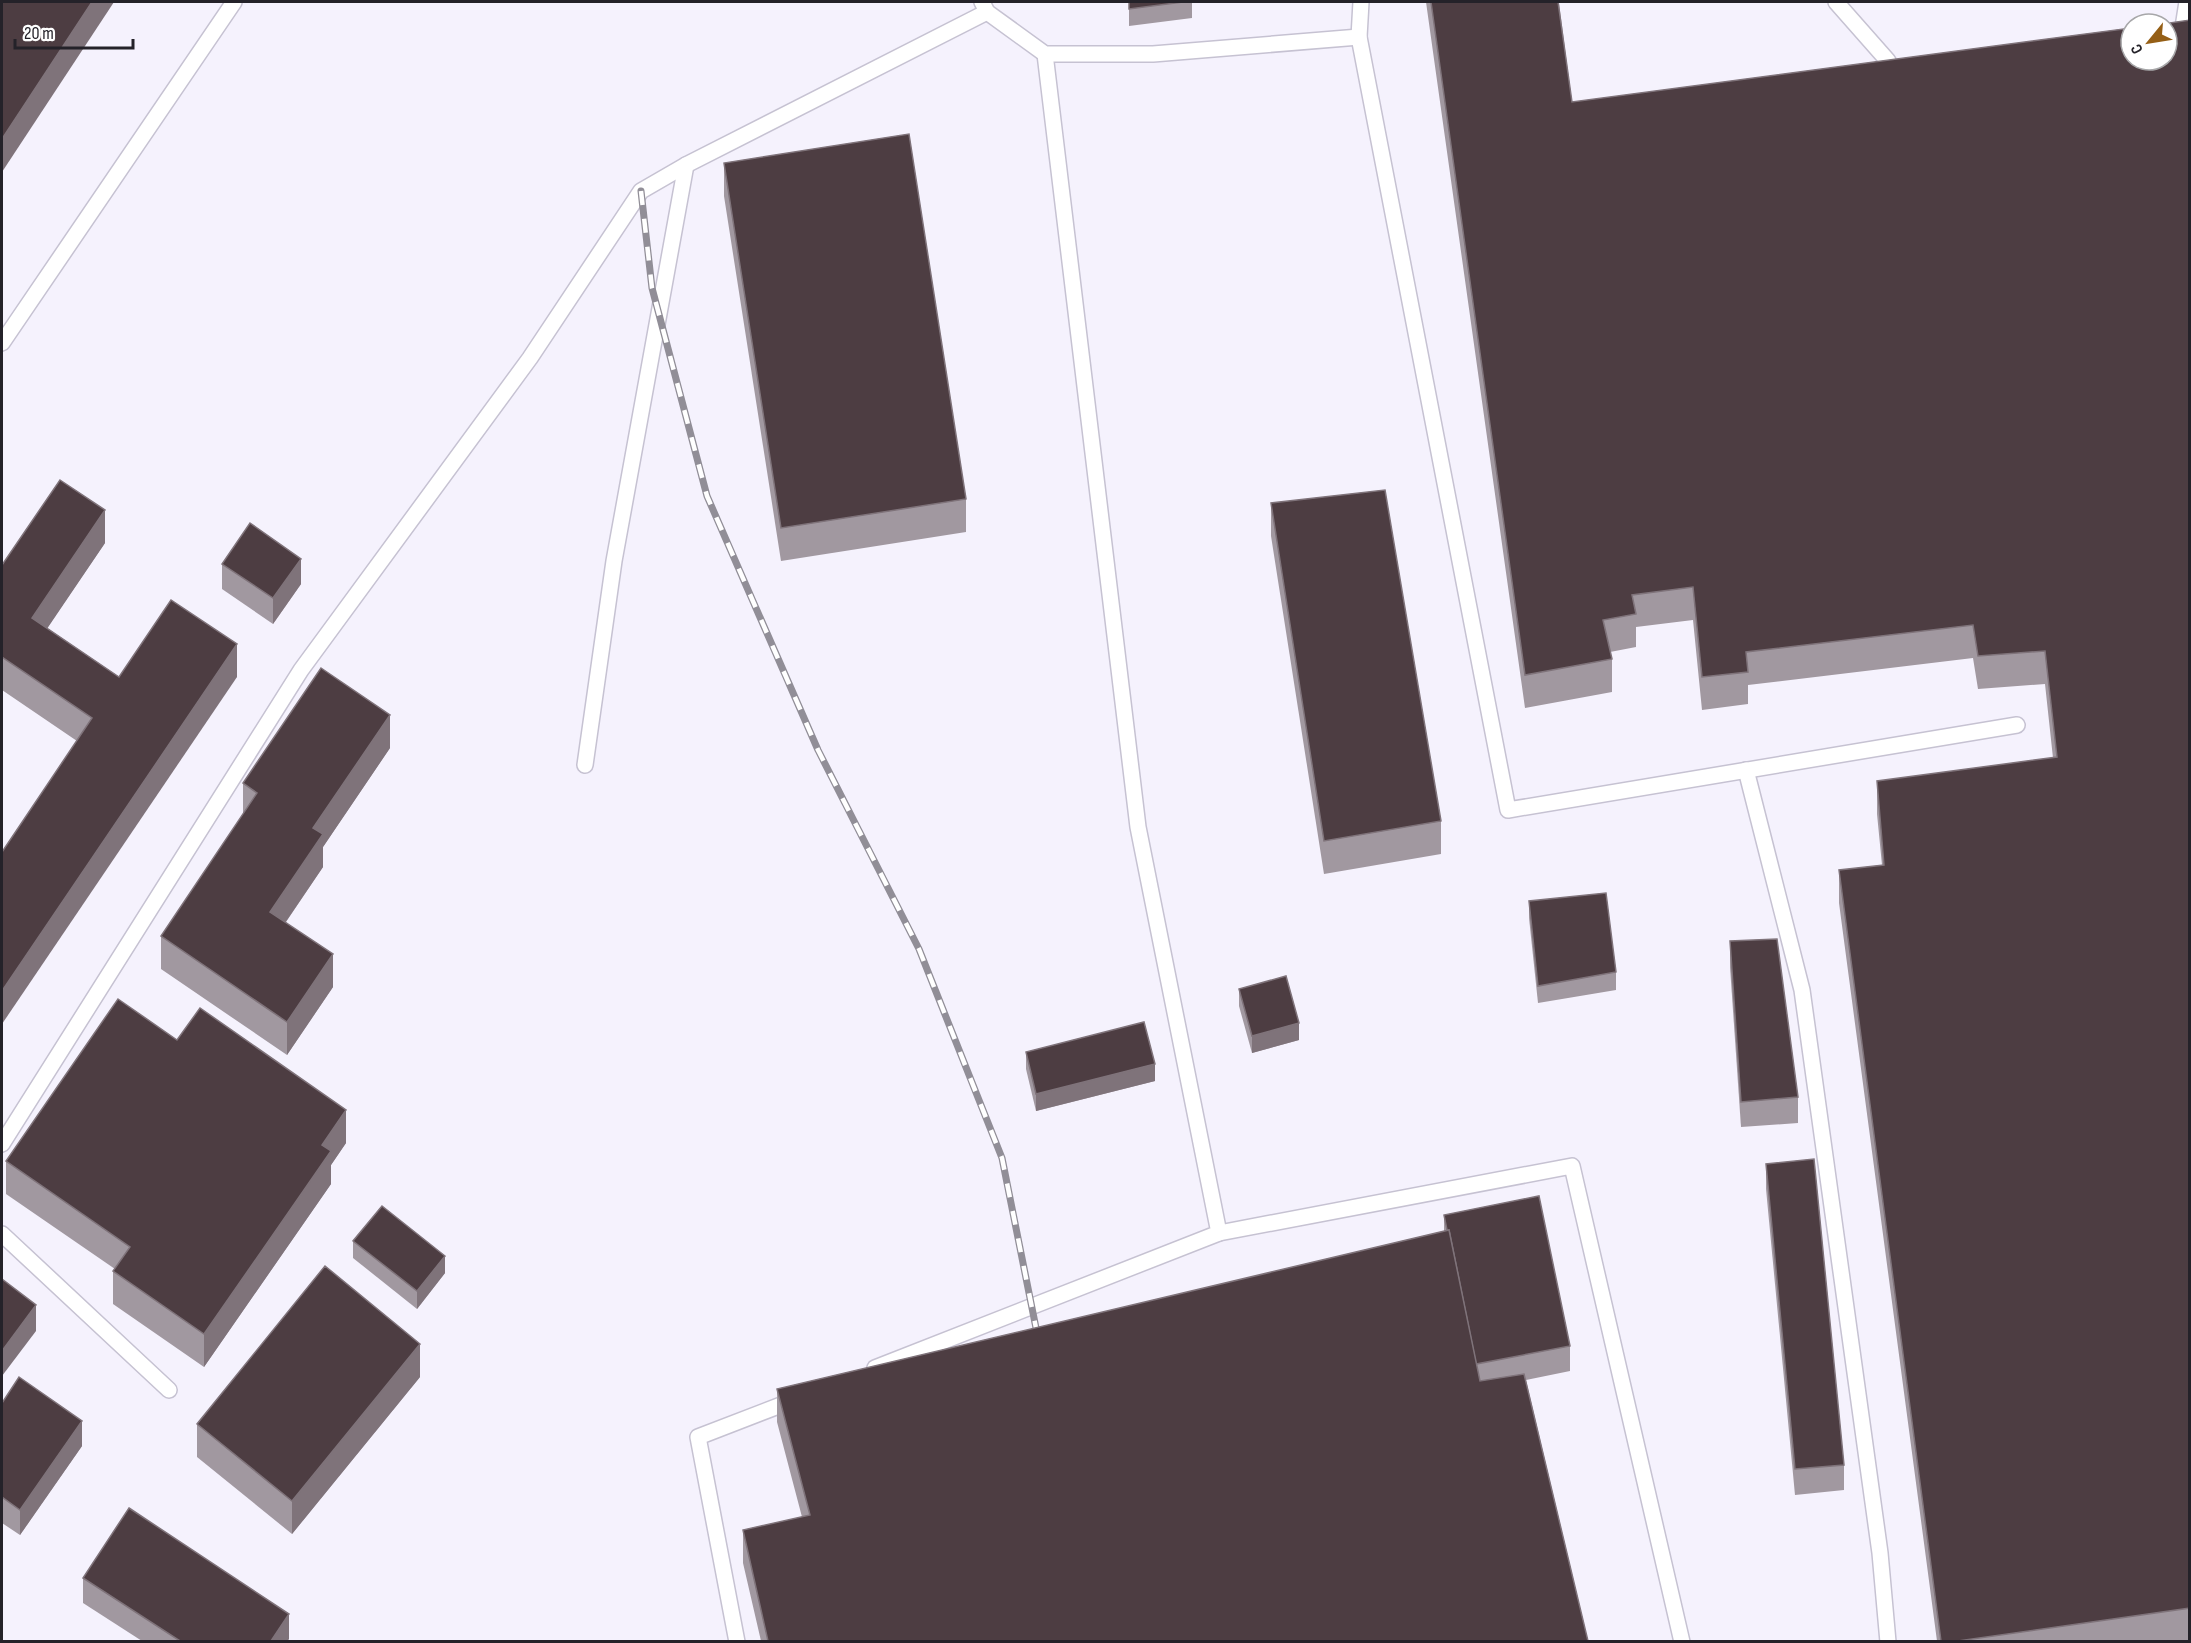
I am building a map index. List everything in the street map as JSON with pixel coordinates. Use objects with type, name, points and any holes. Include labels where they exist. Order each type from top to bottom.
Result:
[{"type":"lane","points":[[2,343],[234,2]]},
{"type":"lane","points":[[1361,2],[1359,37],[1508,810],[2017,724]]},
{"type":"lane","points":[[1836,2],[1888,61]]},
{"type":"lane","points":[[2181,40],[2187,2]]},
{"type":"lane","points":[[2,1144],[301,670],[530,358],[641,190],[984,7],[1045,54],[1153,54],[1359,37]]},
{"type":"lane","points":[[1045,54],[1138,827],[1219,1233]]},
{"type":"lane","points":[[585,765],[614,561],[686,165]]},
{"type":"lane","points":[[1746,770],[1802,990],[1880,1553],[1888,1641]]},
{"type":"lane","points":[[865,1372],[1219,1233],[1572,1166],[1682,1641]]},
{"type":"lane","points":[[2,1234],[169,1389]]},
{"type":"lane","points":[[737,1641],[698,1437],[809,1394]]},
{"type":"building","points":[[2,2],[92,2],[2,139]]},
{"type":"building","points":[[1129,2],[1183,2],[1129,9]]},
{"type":"building","points":[[1431,2],[1558,2],[1572,102],[2119,30],[2119,72],[2179,72],[2179,22],[2190,20],[2190,1608],[1958,1641],[1941,1641],[1839,870],[1884,865],[1877,781],[2057,757],[2045,651],[1978,656],[1973,625],[1746,652],[1748,672],[1702,677],[1693,587],[1632,595],[1636,614],[1603,620],[1612,659],[1525,675]]},
{"type":"building","points":[[909,134],[966,499],[781,528],[724,163]]},
{"type":"building","points":[[60,480],[105,510],[32,618],[119,677],[171,600],[237,644],[2,991],[2,852],[92,718],[2,657],[2,565]]},
{"type":"building","points":[[1385,490],[1441,821],[1324,841],[1271,503]]},
{"type":"building","points":[[250,523],[301,559],[273,598],[222,564]]},
{"type":"building","points":[[321,668],[390,715],[313,828],[323,834],[270,912],[333,954],[287,1022],[161,936],[257,793],[243,783]]},
{"type":"building","points":[[1606,893],[1616,972],[1538,986],[1529,901]]},
{"type":"building","points":[[1777,939],[1798,1097],[1741,1102],[1730,941]]},
{"type":"building","points":[[1286,976],[1299,1023],[1252,1036],[1239,989]]},
{"type":"building","points":[[118,999],[177,1040],[200,1008],[346,1110],[322,1145],[331,1151],[204,1334],[113,1271],[130,1247],[6,1161]]},
{"type":"building","points":[[1144,1022],[1155,1064],[1036,1094],[1026,1052]]},
{"type":"building","points":[[1814,1159],[1844,1465],[1795,1469],[1766,1164]]},
{"type":"building","points":[[1539,1196],[1570,1346],[1476,1364],[1444,1215]]},
{"type":"building","points":[[382,1206],[445,1256],[417,1291],[353,1241]]},
{"type":"building","points":[[1449,1230],[1480,1381],[1524,1374],[1588,1641],[768,1641],[743,1530],[810,1515],[777,1389]]},
{"type":"building","points":[[325,1266],[420,1344],[292,1501],[197,1424]]},
{"type":"building","points":[[2,1279],[36,1305],[2,1351]]},
{"type":"building","points":[[19,1377],[82,1421],[20,1510],[2,1497],[2,1403]]},
{"type":"building","points":[[129,1508],[289,1614],[271,1641],[180,1641],[83,1578]]},
{"type":"railway","points":[[641,191],[652,288],[707,496],[818,750],[919,949],[1002,1158],[1039,1343]]}]
